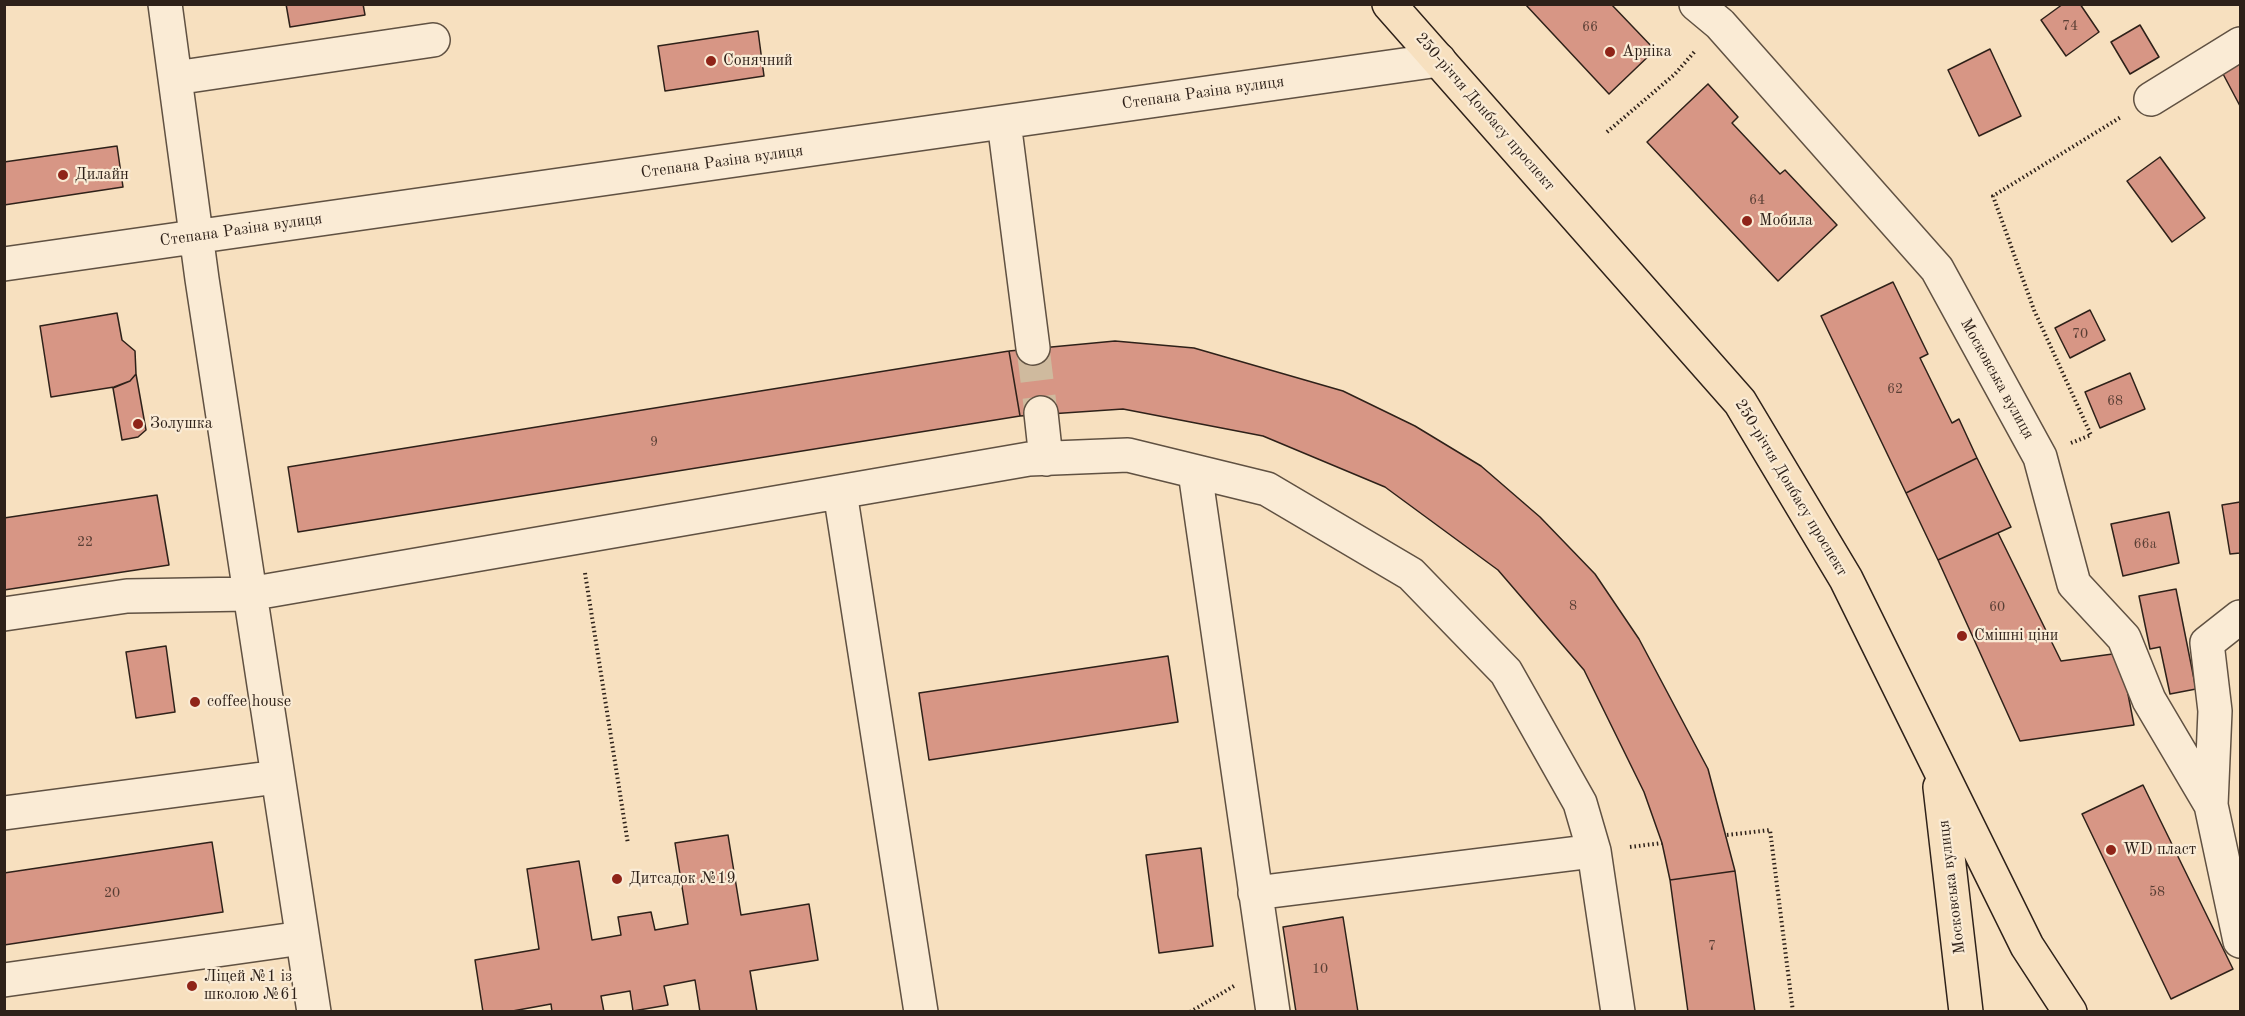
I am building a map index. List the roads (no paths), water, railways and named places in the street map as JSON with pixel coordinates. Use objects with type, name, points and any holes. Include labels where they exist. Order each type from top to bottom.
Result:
[{"type":"main road","name":"250-річчя Донбасу проспект","points":[[1389,4],[1740,402],[1846,579],[2027,946],[2070,1011]]},
{"type":"main road","name":"Московська вулиця","points":[[1937,762],[1966,1011]]},
{"type":"street","points":[[165,4],[195,236],[314,1011]]},
{"type":"street","name":"Московська вулиця","points":[[1696,4],[1720,24],[1937,269],[2040,457],[2074,584],[2124,638],[2149,700],[2211,805]]},
{"type":"street","points":[[175,78],[433,40]]},
{"type":"street","points":[[2151,99],[2241,44]]},
{"type":"street","name":"Степана Разіна вулиця","points":[[4,264],[1439,60]]},
{"type":"street","points":[[1004,122],[1033,348]]},
{"type":"street","points":[[1041,413],[1046,459]]},
{"type":"street","points":[[4,614],[127,596],[249,594],[1029,459],[1128,456],[1267,489],[1411,574],[1506,672],[1580,803],[1594,851],[1618,1011]]},
{"type":"street","points":[[1195,472],[1273,1011]]},
{"type":"street","points":[[840,492],[921,1011]]},
{"type":"street","points":[[2241,616],[2207,643],[2215,711],[2211,805],[2241,941]]},
{"type":"street","points":[[4,813],[277,777]]},
{"type":"street","points":[[1255,893],[1594,851]]},
{"type":"street","points":[[4,980],[302,938]]},
{"type":"tunnel","points":[[1033,348],[1041,413]]},
{"type":"place","name":"Арніка","points":[[1610,52]]},
{"type":"place","name":"Сонячний","points":[[711,61]]},
{"type":"place","name":"Дилайн","points":[[63,175]]},
{"type":"place","name":"Мобила","points":[[1747,221]]},
{"type":"place","name":"Золушка","points":[[138,424]]},
{"type":"place","name":"Смішні ціни","points":[[1962,636]]},
{"type":"place","name":"coffee house","points":[[195,702]]},
{"type":"place","name":"WD пласт","points":[[2111,850]]},
{"type":"place","name":"Дитсадок №19","points":[[617,879]]},
{"type":"place","name":"Ліцей №1 із школою №61","points":[[192,986]]}]
